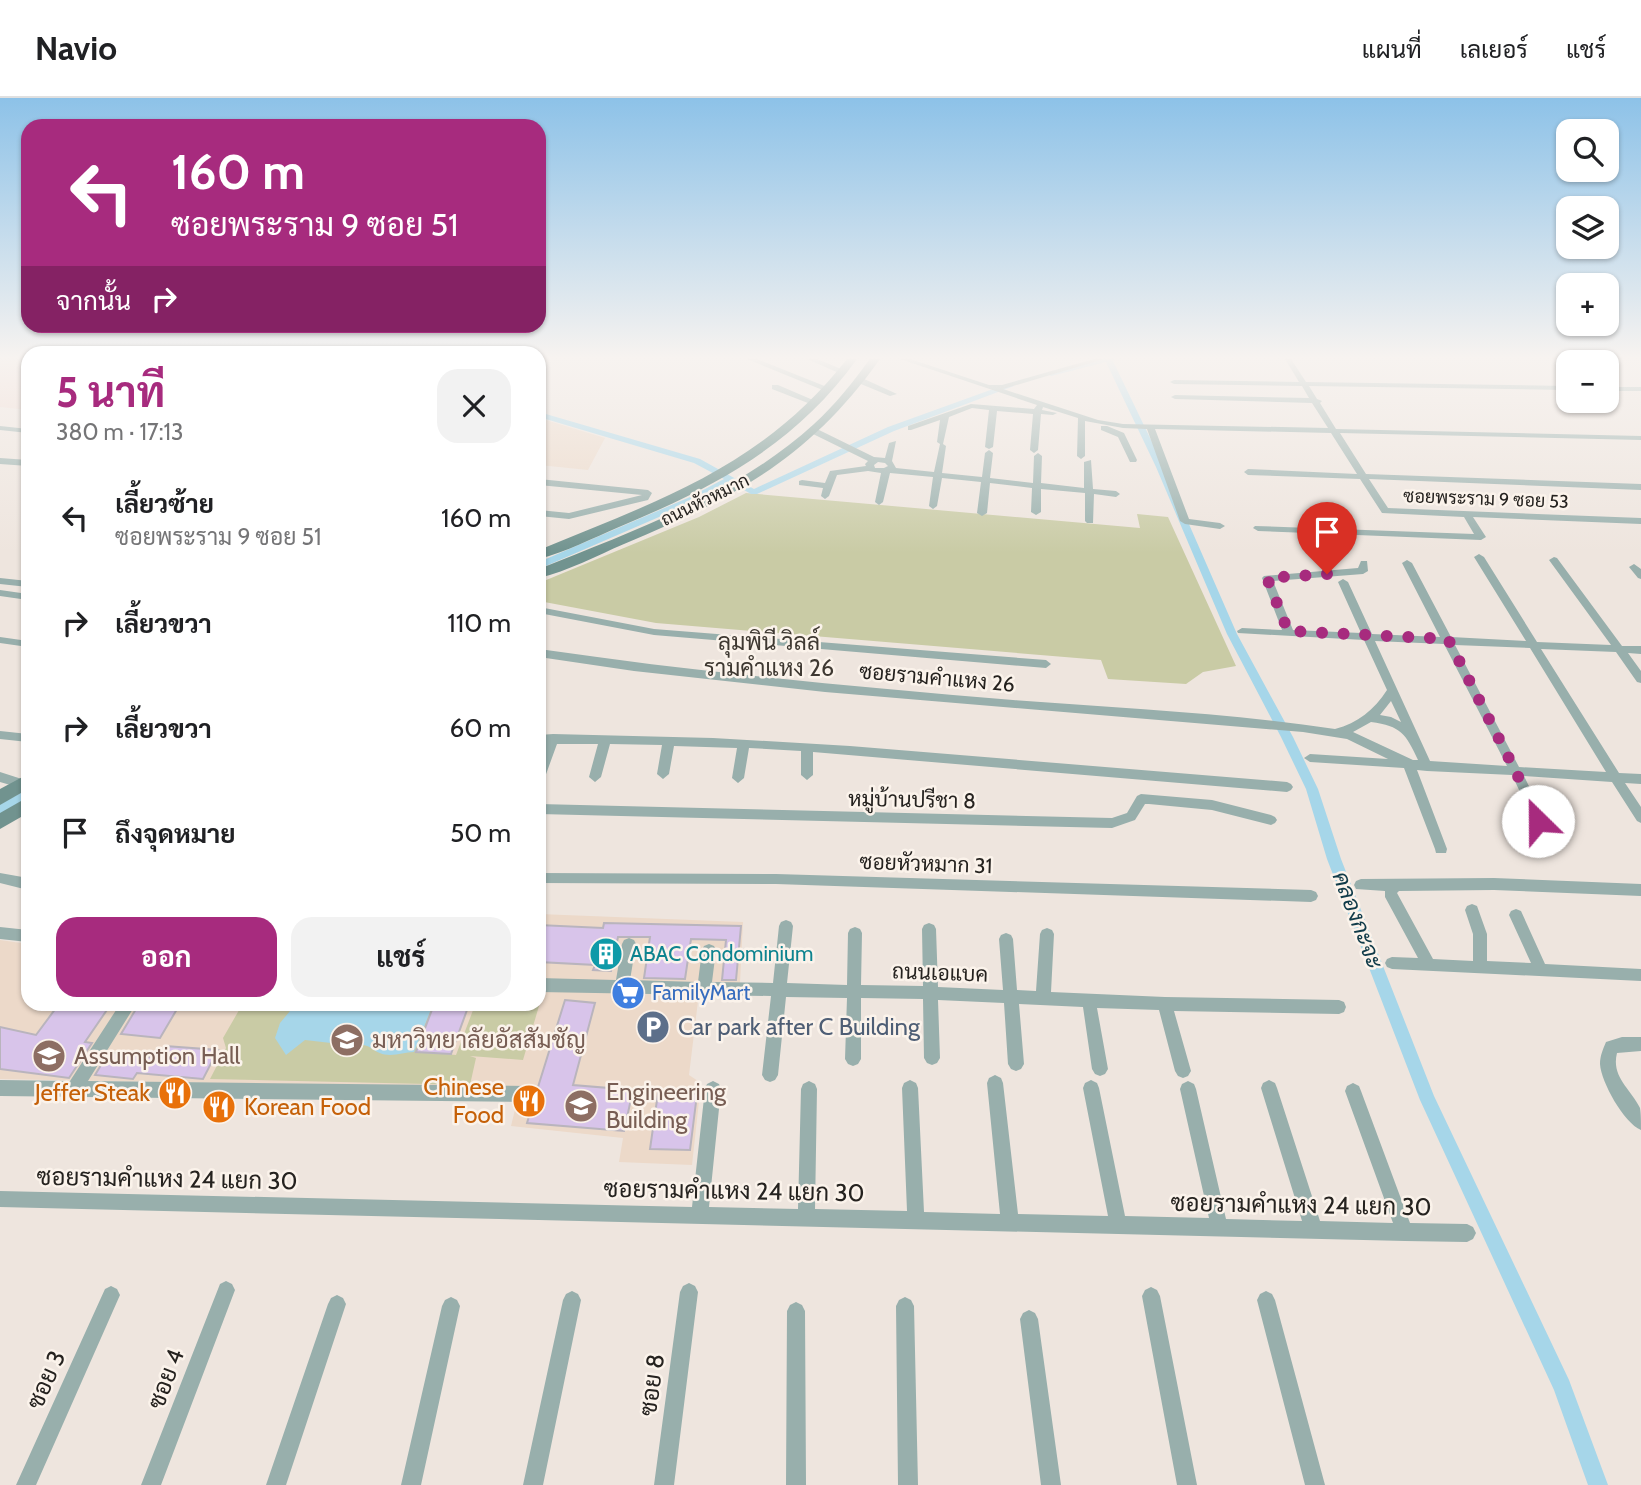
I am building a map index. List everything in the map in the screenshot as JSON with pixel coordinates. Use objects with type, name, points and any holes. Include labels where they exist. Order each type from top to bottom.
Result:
[{"type":"main road","name":"ถนนหัวหมาก","points":[[546,552],[691,490],[751,456],[794,424]]},
{"type":"main road","name":"ถนนหัวหมาก","points":[[546,571],[684,513],[754,476],[821,424]]},
{"type":"main road","points":[[0,798],[21,785]]},
{"type":"main road","points":[[0,822],[21,808]]},
{"type":"street","points":[[911,428],[923,424]]},
{"type":"street","points":[[933,506],[944,424]]},
{"type":"street","points":[[982,513],[991,424]]},
{"type":"street","points":[[1036,512],[1039,424]]},
{"type":"street","points":[[1081,424],[1090,521]]},
{"type":"street","points":[[1091,424],[1121,435],[1133,460]]},
{"type":"street","points":[[1108,424],[1148,427],[1641,438]]},
{"type":"street","name":"ซอยพระราม 9 ซอย 53","points":[[1332,424],[1385,511],[1641,521]]},
{"type":"street","points":[[1148,427],[1185,521],[1220,526]]},
{"type":"street","points":[[0,428],[21,430]]},
{"type":"street","points":[[816,429],[858,450],[870,462],[888,467],[986,481],[1116,494]]},
{"type":"street","points":[[1437,434],[1445,445]]},
{"type":"street","points":[[879,502],[893,443]]},
{"type":"street","points":[[0,461],[21,462]]},
{"type":"street","points":[[825,496],[833,473],[870,462]]},
{"type":"street","points":[[1248,472],[1641,487]]},
{"type":"street","points":[[546,483],[648,494],[645,498],[569,516],[546,514]]},
{"type":"street","points":[[802,483],[828,486]]},
{"type":"street","points":[[628,502],[637,513]]},
{"type":"street","points":[[1258,528],[1481,537],[1467,515]]},
{"type":"street","points":[[1479,557],[1641,818]]},
{"type":"street","points":[[1554,559],[1641,679]]},
{"type":"street","points":[[1407,563],[1516,772],[1535,811],[1547,847]]},
{"type":"street","points":[[1288,631],[1267,578],[1363,571],[1364,564]]},
{"type":"street","points":[[0,581],[21,583]]},
{"type":"street","points":[[1343,582],[1412,736],[1417,766],[1441,849]]},
{"type":"street","points":[[0,593],[21,596]]},
{"type":"street","points":[[546,611],[654,632],[1046,664]]},
{"type":"street","points":[[1242,631],[1288,631],[1641,650]]},
{"type":"street","points":[[0,640],[21,643]]},
{"type":"street","name":"ซอยรามคำแหง 26","points":[[546,654],[613,665],[821,687],[1303,728],[1359,739],[1383,754],[1417,766]]},
{"type":"street","points":[[1334,732],[1349,729],[1368,719],[1386,702],[1391,692]]},
{"type":"street","points":[[1368,719],[1387,720],[1412,736]]},
{"type":"street","points":[[0,735],[21,737]]},
{"type":"street","points":[[1383,754],[1403,751],[1412,744],[1412,736]]},
{"type":"street","name":"หมู่บ้านปรีชา 8","points":[[546,738],[606,738],[807,748],[1287,787]]},
{"type":"street","points":[[546,758],[553,738]]},
{"type":"street","points":[[595,777],[606,738]]},
{"type":"street","points":[[663,774],[669,741]]},
{"type":"street","points":[[738,778],[744,744]]},
{"type":"street","points":[[807,748],[807,775]]},
{"type":"street","points":[[1310,758],[1641,779]]},
{"type":"street","points":[[0,777],[21,781]]},
{"type":"street","name":"หมู่บ้านปรีชา 8","points":[[546,809],[1112,823],[1132,817],[1141,799],[1149,799],[1212,805],[1271,820]]},
{"type":"street","points":[[0,878],[21,882]]},
{"type":"street","name":"ซอยหัวหมาก 31","points":[[546,878],[776,879],[1311,896]]},
{"type":"street","points":[[1360,885],[1493,884],[1641,890]]},
{"type":"street","points":[[1395,885],[1390,893],[1392,902],[1429,965]]},
{"type":"street","points":[[1472,910],[1480,934],[1480,967]]},
{"type":"street","points":[[1516,915],[1541,970]]},
{"type":"street","points":[[770,1075],[786,926]]},
{"type":"street","points":[[929,929],[932,1058]]},
{"type":"street","points":[[0,933],[21,934]]},
{"type":"street","points":[[853,1059],[855,933]]},
{"type":"street","points":[[1043,998],[1047,934]]},
{"type":"street","points":[[1006,939],[1016,1064]]},
{"type":"street","points":[[622,987],[629,944]]},
{"type":"street","points":[[704,988],[709,950]]},
{"type":"street","points":[[1392,963],[1641,975]]},
{"type":"street","name":"ถนนเอแบค","points":[[546,985],[930,993],[1165,1004],[1339,1007]]},
{"type":"street","points":[[1090,1001],[1100,1069]]},
{"type":"street","points":[[1165,1004],[1183,1071]]},
{"type":"street","points":[[74,1089],[124,1011]]},
{"type":"street","points":[[1640,1046],[1611,1047],[1607,1065],[1612,1081],[1641,1122]]},
{"type":"street","points":[[995,1083],[1010,1223]]},
{"type":"street","points":[[0,1088],[530,1094]]},
{"type":"street","points":[[910,1088],[916,1221]]},
{"type":"street","points":[[1091,1088],[1118,1225]]},
{"type":"street","points":[[1269,1088],[1314,1230]]},
{"type":"street","points":[[700,1215],[713,1089]]},
{"type":"street","points":[[806,1217],[809,1089]]},
{"type":"street","points":[[1188,1089],[1220,1228]]},
{"type":"street","points":[[1353,1091],[1405,1232]]},
{"type":"street","name":"ซอยรามคำแหง 24 แยก 30","points":[[0,1199],[1467,1233]]},
{"type":"street","name":"ซอย 4","points":[[151,1485],[226,1290]]},
{"type":"street","name":"ซอย 8","points":[[663,1485],[689,1292]]},
{"type":"street","name":"ซอย 3","points":[[26,1485],[111,1295]]},
{"type":"street","points":[[1151,1296],[1187,1485]]},
{"type":"street","points":[[533,1485],[572,1300]]},
{"type":"street","points":[[1266,1300],[1315,1485]]},
{"type":"street","points":[[276,1485],[337,1304]]},
{"type":"street","points":[[411,1485],[451,1306]]},
{"type":"street","points":[[905,1306],[908,1485]]},
{"type":"street","points":[[796,1311],[796,1485]]},
{"type":"street","points":[[1029,1319],[1051,1485]]},
{"type":"shaded area","points":[[546,424],[558,424],[605,438],[588,470],[546,466]]},
{"type":"shaded area","name":"มหาวิทยาลัยอัสสัมชัญ","points":[[546,914],[743,922],[740,983],[699,993],[689,1075],[701,1083],[692,1165],[619,1162],[623,1138],[511,1126],[520,1089],[0,1079],[0,940],[21,943],[21,1011],[546,1011]]},
{"type":"green space","points":[[746,493],[1140,528],[1137,514],[1168,517],[1236,666],[1203,672],[1186,684],[1108,679],[1101,660],[656,623],[546,602],[546,580],[699,517]]},
{"type":"green space","points":[[239,1011],[431,1011],[416,1051],[456,1055],[473,1011],[538,1011],[523,1060],[470,1056],[476,1058],[470,1085],[210,1079],[226,1048],[223,1038]]},
{"type":"water","points":[[290,1011],[430,1011],[414,1052],[393,1055],[383,1054],[365,1045],[340,1051],[331,1043],[305,1040],[286,1055],[275,1038],[280,1023]]},
{"type":"building","points":[[604,923],[741,926],[736,980],[722,980],[726,940],[691,939],[685,979],[644,978],[650,937],[618,937],[611,971],[593,970],[595,965],[546,962],[546,925],[603,928]]},
{"type":"building","points":[[565,1000],[595,1003],[573,1085],[633,1090],[624,1131],[527,1123],[533,1103],[540,1095],[538,1087]]},
{"type":"building","points":[[54,1011],[106,1011],[85,1042],[92,1043],[69,1078],[0,1069],[0,1027],[36,1035]]},
{"type":"building","points":[[135,1011],[176,1011],[160,1038],[121,1034]]},
{"type":"building","points":[[431,1011],[467,1011],[451,1054],[416,1052]]},
{"type":"building","points":[[165,1046],[218,1050],[203,1079],[137,1073],[133,1079],[95,1075],[109,1052],[158,1058]]},
{"type":"building","points":[[658,1093],[697,1094],[690,1150],[650,1149]]},
{"type":"waterway","points":[[572,424],[697,461],[754,492],[906,424]]},
{"type":"waterway","name":"คลองกะจะ","points":[[1139,424],[1232,634],[1312,789],[1334,859],[1428,1100],[1562,1387],[1598,1485]]},
{"type":"waterway","points":[[546,563],[693,499],[730,479]]},
{"type":"waterway","points":[[0,810],[21,798]]},
{"type":"place","name":"ABAC Condominium","points":[[606,954]]},
{"type":"place","name":"FamilyMart","points":[[628,993]]},
{"type":"place","name":"Car park after C Building","points":[[653,1027]]},
{"type":"place","name":"มหาวิทยาลัยอัสสัมชัญ","points":[[347,1040]]},
{"type":"place","name":"Assumption Hall","points":[[49,1056]]},
{"type":"place","name":"Jeffer Steak","points":[[175,1093]]},
{"type":"place","name":"Chinese Food","points":[[529,1101]]},
{"type":"place","name":"Engineering Building","points":[[581,1106]]},
{"type":"place","name":"Korean Food","points":[[219,1107]]},
{"type":"district","name":"ลุมพินี วิลล์ รามคำแหง 26","points":[[769,655]]},
{"type":"route","points":[[1327,574],[1272,576],[1266,579],[1288,631],[1448,639],[1538,821]]}]
